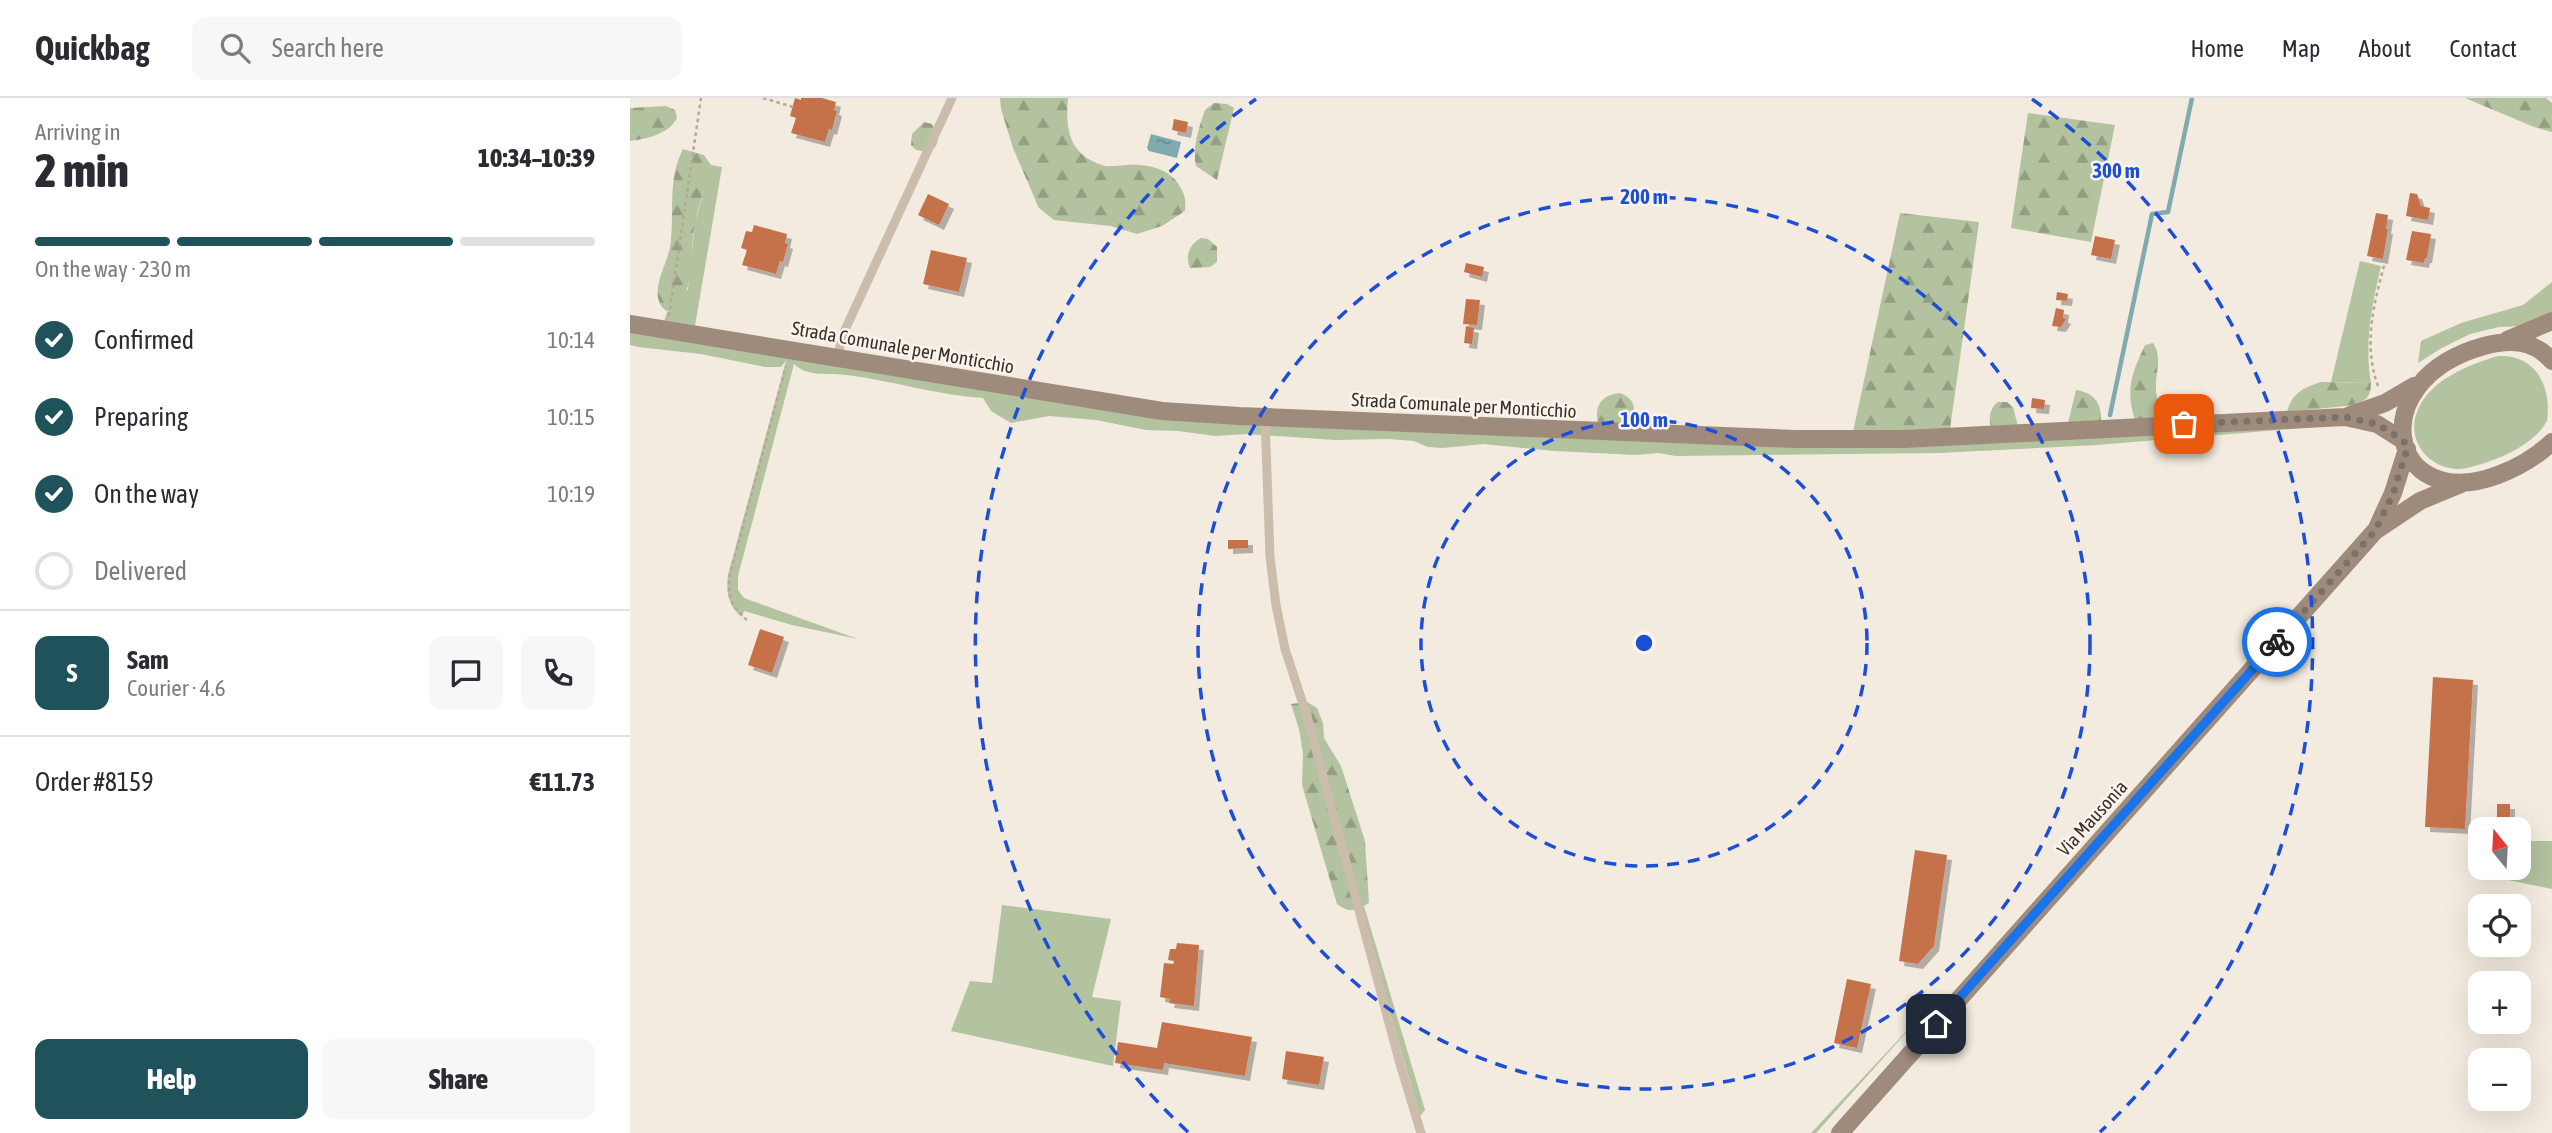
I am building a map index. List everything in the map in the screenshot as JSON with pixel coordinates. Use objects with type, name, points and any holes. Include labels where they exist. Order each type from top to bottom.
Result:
[{"type":"main road","points":[[2504,342],[2552,321]]},
{"type":"main road","name":"Strada Comunale per Monticchio","points":[[630,324],[1162,411],[1265,417],[1809,439],[1904,439],[2345,417],[2377,424],[2405,445],[2414,463],[2422,470],[2445,481],[2461,484]]},
{"type":"main road","name":"Strada Comunale per Monticchio","points":[[2345,417],[2385,403],[2420,382],[2450,359],[2474,348],[2504,342]]},
{"type":"main road","points":[[2504,342],[2533,345],[2552,361]]},
{"type":"main road","name":"Via Mausonia","points":[[2375,531],[2393,494],[2405,445],[2402,424],[2406,404],[2420,382]]},
{"type":"main road","name":"Via Mausonia","points":[[1840,1133],[2375,531],[2420,500],[2461,484],[2474,483],[2509,471],[2539,454],[2552,442]]},
{"type":"lane","points":[[837,357],[844,332],[952,98]]},
{"type":"lane","points":[[1265,417],[1270,557],[1283,638],[1422,1133]]},
{"type":"path","points":[[667,329],[701,98]]},
{"type":"path","points":[[763,98],[793,107]]},
{"type":"path","points":[[2378,386],[2371,368],[2369,341],[2386,258]]},
{"type":"path","points":[[747,620],[732,603],[730,574],[790,349]]},
{"type":"green space","points":[[1000,98],[1068,98],[1069,131],[1077,149],[1084,156],[1105,166],[1142,165],[1163,171],[1175,179],[1181,188],[1185,197],[1185,211],[1162,226],[1137,234],[1111,226],[1054,220],[1038,207],[1013,148]]},
{"type":"green space","points":[[2465,98],[2546,98],[2552,103],[2552,132],[2534,127]]},
{"type":"green space","points":[[1214,103],[1227,104],[1234,108],[1217,180],[1196,166],[1195,159],[1197,138],[1205,110]]},
{"type":"green space","points":[[666,106],[675,110],[677,118],[669,128],[657,135],[630,141],[630,108]]},
{"type":"green space","points":[[2028,113],[2115,125],[2091,242],[2011,228]]},
{"type":"green space","points":[[924,122],[932,124],[937,136],[936,146],[930,152],[916,150],[911,145],[912,134]]},
{"type":"green space","points":[[683,149],[704,155],[711,165],[696,217],[689,282],[686,293],[672,313],[661,306],[658,291],[670,247],[673,182]]},
{"type":"green space","points":[[711,165],[722,167],[695,326],[664,322],[667,312],[672,312],[688,289],[695,222]]},
{"type":"green space","points":[[1900,213],[1979,222],[1950,429],[1853,432]]},
{"type":"green space","points":[[1201,238],[1208,239],[1217,247],[1217,262],[1210,267],[1190,268],[1189,251]]},
{"type":"green space","points":[[2360,261],[2381,266],[2369,338],[2371,383],[2331,382]]},
{"type":"green space","points":[[2552,282],[2552,313],[2523,326],[2499,327],[2470,334],[2418,363],[2421,341],[2461,323],[2523,305]]},
{"type":"green space","points":[[630,329],[1102,409],[1715,442],[2340,425],[2097,445],[1939,453],[1676,456],[1658,453],[1636,455],[1555,451],[1483,444],[1443,448],[1428,447],[1414,441],[1388,439],[1335,440],[1247,434],[1215,436],[1146,430],[1096,420],[1049,416],[1011,423],[991,411],[983,398],[847,375],[812,373],[794,364],[738,576],[738,590],[744,598],[858,639],[792,625],[744,611],[742,617],[729,598],[728,575],[786,361],[781,367],[765,367],[701,354],[638,347],[630,345]]},
{"type":"green space","points":[[2153,343],[2158,354],[2156,389],[2159,418],[2135,420],[2131,381],[2145,345]]},
{"type":"green space","points":[[2498,356],[2522,360],[2538,374],[2547,395],[2547,421],[2524,445],[2492,460],[2459,469],[2436,463],[2420,447],[2415,436],[2414,425],[2423,401],[2430,391],[2451,375]]},
{"type":"green space","points":[[2321,382],[2371,383],[2371,387],[2367,397],[2355,405],[2287,412],[2299,392]]},
{"type":"green space","points":[[2076,390],[2096,400],[2101,421],[2068,423]]},
{"type":"green space","points":[[1620,393],[1634,406],[1630,426],[1598,424],[1600,402],[1608,396]]},
{"type":"green space","points":[[1998,402],[2007,402],[2013,407],[2018,426],[1991,427],[1990,413]]},
{"type":"green space","points":[[1307,702],[1317,708],[1323,723],[1324,738],[1341,766],[1365,841],[1369,903],[1353,910],[1337,904],[1302,785],[1303,753],[1291,704]]},
{"type":"green space","points":[[2531,841],[2552,841],[2552,889],[2508,880],[2531,880]]},
{"type":"green space","points":[[1002,905],[1111,919],[1092,997],[1121,1001],[1113,1066],[951,1031],[970,981],[992,983]]},
{"type":"green space","points":[[1364,906],[1425,1110],[1420,1116],[1360,908]]},
{"type":"green space","points":[[1931,1005],[1816,1133],[1811,1133]]},
{"type":"water","points":[[1151,134],[1181,142],[1177,158],[1149,151],[1147,148]]},
{"type":"building","points":[[795,98],[822,98],[836,102],[834,110],[837,111],[832,130],[829,129],[825,142],[791,133],[796,118],[790,116]]},
{"type":"building","points":[[1174,119],[1188,122],[1186,133],[1172,130]]},
{"type":"building","points":[[2410,193],[2417,194],[2421,206],[2430,208],[2428,220],[2406,216]]},
{"type":"building","points":[[928,194],[949,204],[939,225],[918,215]]},
{"type":"building","points":[[2376,213],[2388,215],[2383,259],[2367,256]]},
{"type":"building","points":[[754,225],[787,234],[785,243],[788,244],[776,274],[742,265],[747,250],[741,248],[746,231],[752,232]]},
{"type":"building","points":[[2412,231],[2431,234],[2424,263],[2406,260]]},
{"type":"building","points":[[2095,236],[2115,240],[2111,259],[2091,255]]},
{"type":"building","points":[[931,250],[967,258],[959,292],[923,284]]},
{"type":"building","points":[[1466,263],[1484,267],[1482,277],[1464,272]]},
{"type":"building","points":[[2057,292],[2068,294],[2067,301],[2056,300]]},
{"type":"building","points":[[1466,299],[1480,300],[1477,325],[1463,324]]},
{"type":"building","points":[[2056,308],[2064,310],[2063,318],[2066,319],[2061,327],[2052,326]]},
{"type":"building","points":[[1466,326],[1474,328],[1472,344],[1464,343]]},
{"type":"building","points":[[2032,398],[2045,400],[2044,409],[2031,408]]},
{"type":"building","points":[[1228,540],[1248,540],[1248,548],[1228,549]]},
{"type":"building","points":[[760,629],[784,637],[772,673],[748,665]]},
{"type":"building","points":[[2433,677],[2473,680],[2465,829],[2425,827]]},
{"type":"building","points":[[2497,804],[2510,804],[2510,817],[2497,817]]},
{"type":"building","points":[[1915,850],[1947,855],[1934,946],[1918,964],[1899,961]]},
{"type":"building","points":[[1177,943],[1199,945],[1194,1006],[1169,1003],[1170,999],[1160,997],[1164,963],[1174,964],[1174,961],[1168,960],[1170,949],[1176,949]]},
{"type":"building","points":[[1847,979],[1871,984],[1857,1048],[1834,1043]]},
{"type":"building","points":[[1162,1022],[1252,1037],[1245,1076],[1164,1063],[1163,1070],[1115,1063],[1118,1042],[1157,1048]]},
{"type":"building","points":[[1286,1051],[1324,1057],[1319,1085],[1282,1079]]},
{"type":"waterway","points":[[2110,415],[2152,214],[2168,212],[2192,98]]},
{"type":"way so far","points":[[2184,424],[2345,417],[2377,424],[2404,441],[2407,449],[2393,494],[2375,531],[2277,642]]},
{"type":"route","points":[[1936,1024],[2277,642]]}]
